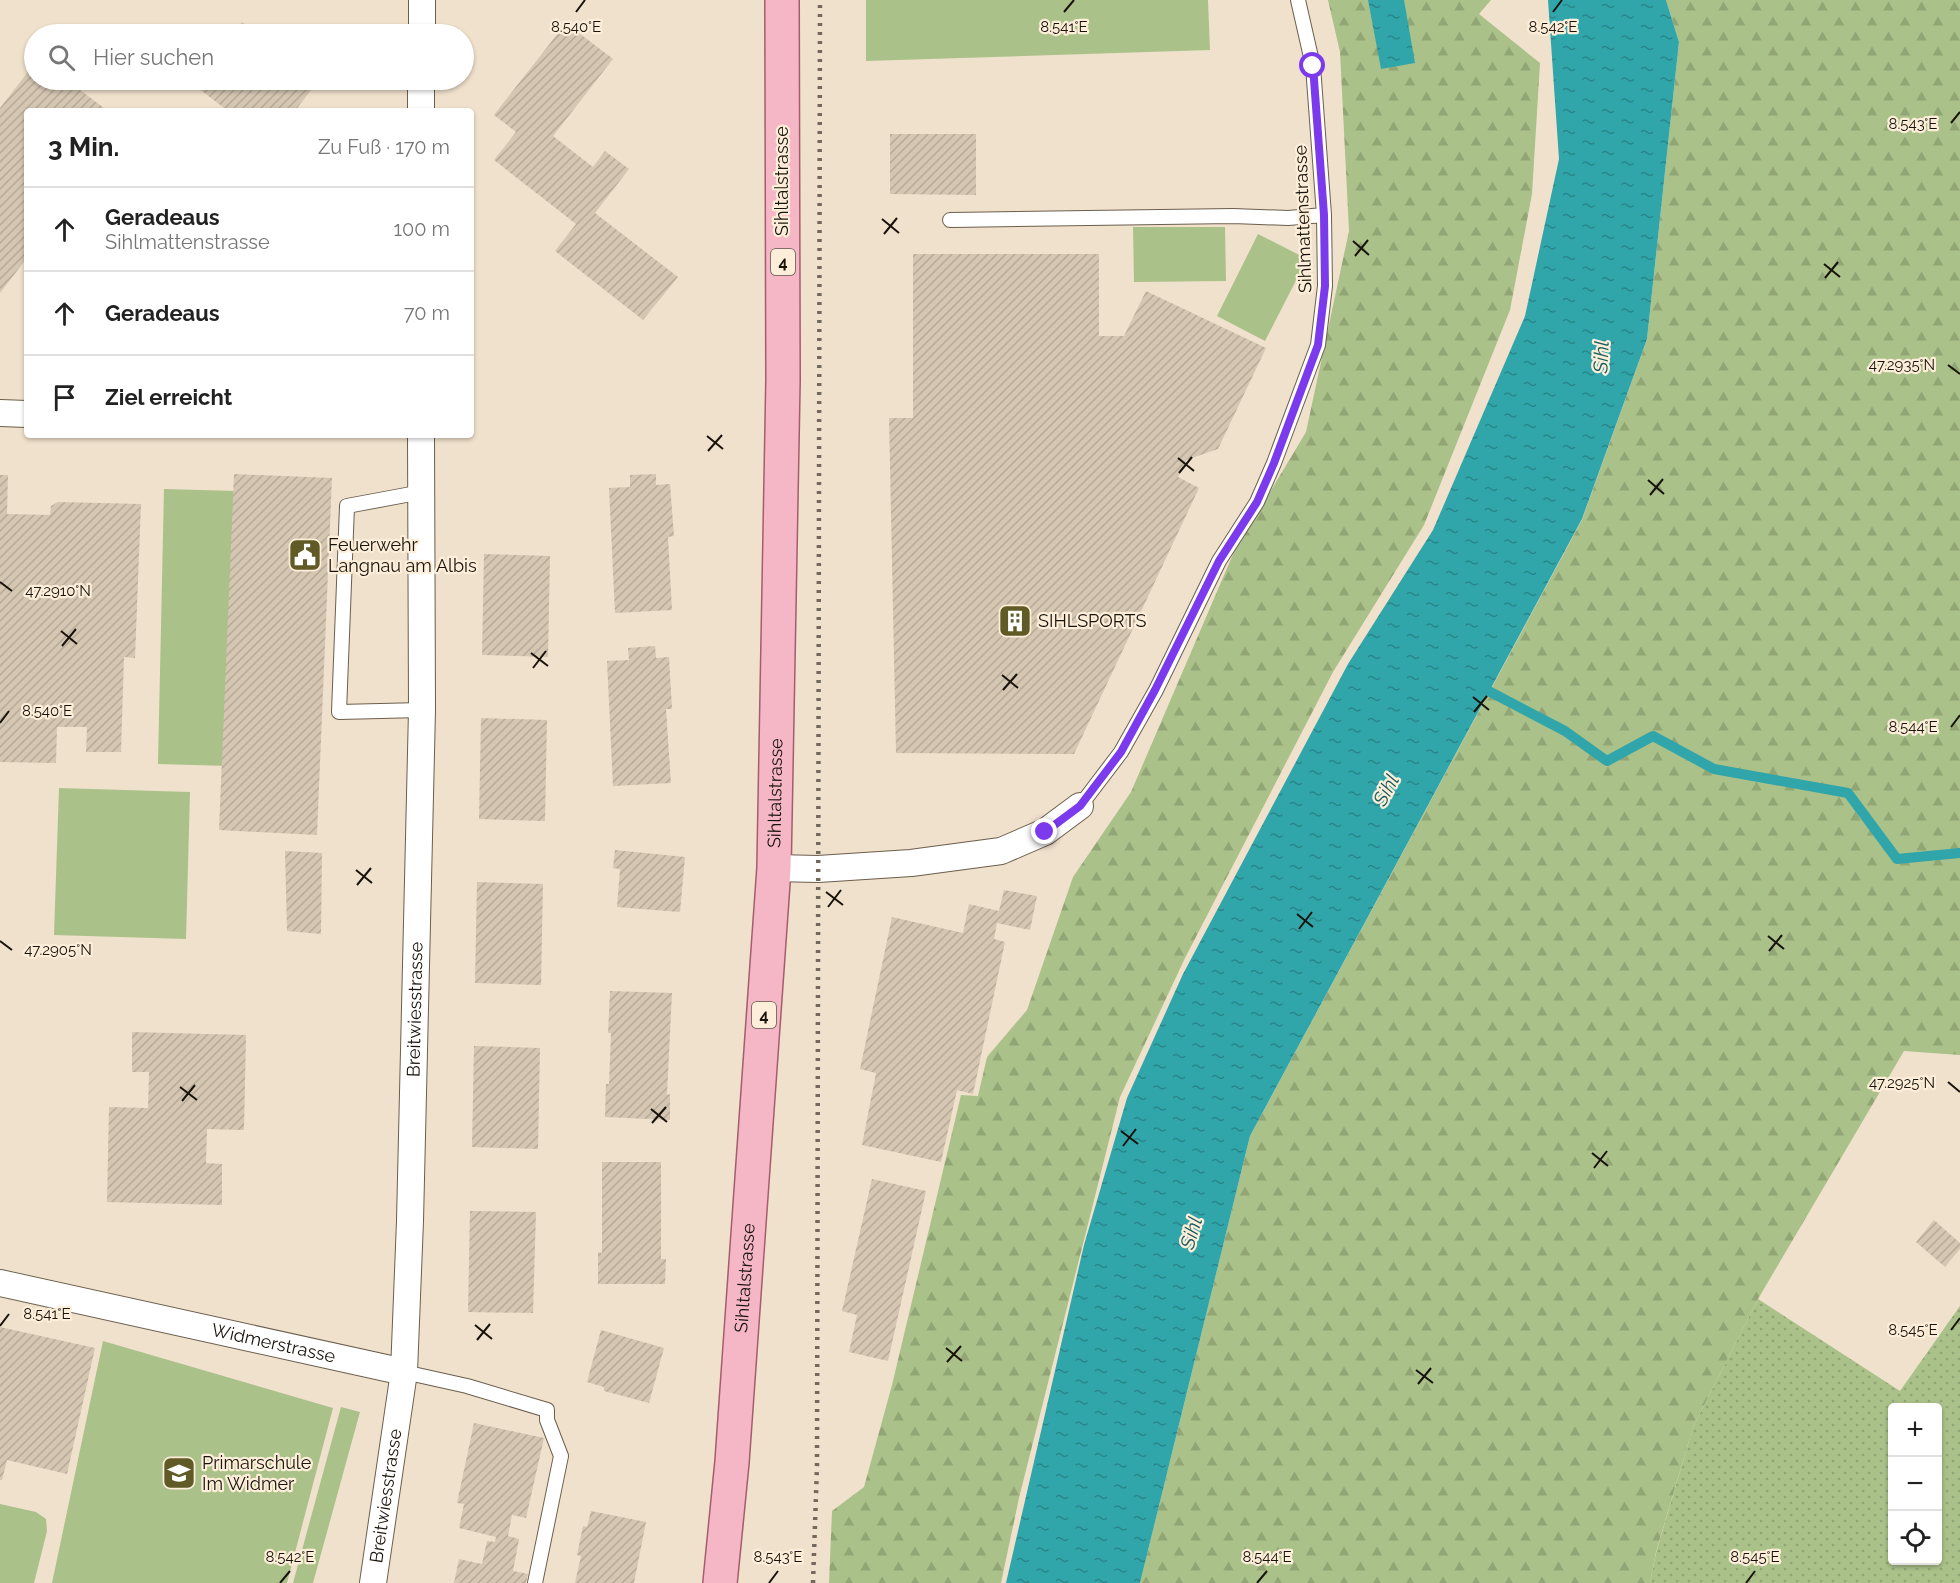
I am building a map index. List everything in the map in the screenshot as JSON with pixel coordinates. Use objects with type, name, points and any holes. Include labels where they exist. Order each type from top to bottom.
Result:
[{"type":"main road","name":"Sihltalstrasse","points":[[720,1583],[732,1462],[774,868],[783,380],[782,0]]},
{"type":"street","points":[[422,0],[422,24]]},
{"type":"street","points":[[421,90],[421,108]]},
{"type":"street","points":[[0,413],[24,414]]},
{"type":"street","name":"Breitwiesstrasse","points":[[373,1583],[404,1372],[410,1221],[422,710],[421,438]]},
{"type":"street","points":[[774,868],[818,869],[911,863],[1001,851],[1045,832],[1080,806]]},
{"type":"street","name":"Widmerstrasse","points":[[0,1282],[404,1372]]},
{"type":"lane","name":"Sihlmattenstrasse","points":[[1080,806],[1121,752],[1155,690],[1219,561],[1257,502],[1318,345],[1325,286],[1324,215],[1313,66],[1298,0]]},
{"type":"lane","points":[[950,220],[1233,216],[1288,218],[1324,215]]},
{"type":"lane","points":[[422,492],[347,506],[339,712],[422,710]]},
{"type":"lane","name":"Widmerstrasse","points":[[404,1372],[467,1386],[547,1410],[547,1420],[561,1456],[535,1583]]},
{"type":"green space","points":[[866,0],[1208,0],[1210,50],[866,61]]},
{"type":"green space","points":[[1328,0],[1491,0],[1479,14],[1540,63],[1532,194],[1510,310],[1424,525],[1333,672],[1185,958],[1120,1097],[1019,1498],[1001,1583],[829,1583],[832,1511],[864,1487],[892,1385],[961,1095],[978,1096],[987,1057],[1027,1010],[1073,877],[1131,792],[1234,552],[1306,432],[1349,231],[1340,52]]},
{"type":"green space","points":[[1666,0],[1960,0],[1960,1055],[1904,1051],[1758,1299],[1693,1427],[1656,1552],[1650,1583],[1140,1583],[1250,1136],[1582,520],[1647,339],[1679,42]]},
{"type":"green space","points":[[1133,227],[1225,227],[1226,281],[1134,282]]},
{"type":"green space","points":[[1258,234],[1307,259],[1265,341],[1217,316]]},
{"type":"green space","points":[[164,489],[312,493],[306,768],[158,764]]},
{"type":"green space","points":[[59,788],[190,792],[186,939],[54,935]]},
{"type":"green space","points":[[1758,1299],[1900,1391],[1960,1306],[1960,1583],[1650,1583],[1656,1553],[1693,1427]]},
{"type":"green space","name":"Primarschule Im Widmer","points":[[103,1341],[333,1408],[287,1583],[52,1583]]},
{"type":"green space","points":[[341,1407],[360,1412],[313,1583],[293,1583]]},
{"type":"green space","points":[[0,1504],[36,1512],[46,1519],[47,1531],[34,1583],[0,1583]]},
{"type":"water","points":[[1368,0],[1404,0],[1415,63],[1381,69]]},
{"type":"water","name":"Sihl","points":[[1548,0],[1666,0],[1679,42],[1647,339],[1582,519],[1250,1136],[1140,1583],[1006,1583],[1084,1245],[1127,1098],[1183,974],[1348,664],[1433,530],[1525,316],[1559,159]]},
{"type":"building","points":[[566,23],[613,59],[553,136],[593,167],[605,151],[629,169],[595,213],[678,277],[643,320],[555,251],[576,224],[494,160],[516,132],[494,115]]},
{"type":"building","points":[[24,77],[24,90],[80,90],[104,108],[24,108],[24,262],[0,293],[0,108]]},
{"type":"building","points":[[201,90],[311,90],[297,108],[224,108]]},
{"type":"building","points":[[890,134],[976,134],[976,195],[890,194]]},
{"type":"building","name":"SIHLSPORTS","points":[[913,254],[1099,254],[1099,336],[1124,336],[1146,291],[1266,348],[1218,449],[1186,460],[1178,477],[1199,488],[1074,754],[896,753],[889,418],[913,418]]},
{"type":"building","points":[[234,474],[332,478],[317,835],[219,830]]},
{"type":"building","points":[[656,474],[656,485],[670,484],[674,536],[668,537],[672,610],[615,613],[609,488],[630,487],[630,475]]},
{"type":"building","points":[[0,475],[8,475],[7,514],[50,515],[51,506],[58,502],[141,504],[135,658],[124,657],[121,752],[86,752],[87,727],[57,727],[56,763],[0,762]]},
{"type":"building","points":[[484,554],[550,556],[548,657],[482,655]]},
{"type":"building","points":[[655,646],[656,658],[669,657],[672,709],[666,709],[671,783],[613,786],[607,661],[629,660],[628,648]]},
{"type":"building","points":[[481,718],[547,720],[545,821],[479,819]]},
{"type":"building","points":[[615,850],[685,857],[680,912],[617,907],[620,869],[613,868]]},
{"type":"building","points":[[285,851],[322,853],[321,934],[287,931]]},
{"type":"building","points":[[477,882],[543,884],[541,985],[475,983]]},
{"type":"building","points":[[1004,890],[1037,896],[1030,930],[997,923],[994,939],[1005,942],[973,1094],[957,1090],[941,1162],[862,1145],[876,1073],[860,1069],[892,917],[963,933],[969,904],[999,911]]},
{"type":"building","points":[[610,991],[672,993],[667,1095],[670,1094],[670,1120],[605,1117],[606,1084],[609,1084]]},
{"type":"building","points":[[132,1032],[246,1035],[244,1130],[207,1129],[206,1163],[222,1164],[222,1205],[107,1202],[109,1107],[148,1108],[149,1072],[132,1072]]},
{"type":"building","points":[[474,1046],[540,1048],[538,1149],[472,1147]]},
{"type":"building","points":[[602,1162],[661,1162],[661,1259],[666,1259],[665,1284],[598,1284],[598,1252],[602,1253]]},
{"type":"building","points":[[872,1179],[926,1191],[888,1361],[849,1352],[857,1315],[842,1311]]},
{"type":"building","points":[[470,1211],[536,1212],[533,1313],[468,1312]]},
{"type":"building","points":[[1934,1220],[1960,1243],[1960,1249],[1945,1267],[1916,1242]]},
{"type":"building","points":[[0,1327],[95,1348],[67,1474],[7,1460],[2,1480],[0,1480]]},
{"type":"building","points":[[601,1330],[664,1348],[649,1403],[604,1391],[604,1387],[587,1382]]},
{"type":"building","points":[[474,1423],[544,1438],[526,1518],[512,1515],[508,1536],[519,1539],[513,1571],[528,1574],[526,1583],[454,1583],[459,1559],[482,1564],[487,1541],[495,1542],[496,1537],[459,1528],[464,1504],[457,1503]]},
{"type":"building","points":[[591,1511],[646,1522],[634,1583],[575,1583],[581,1556],[577,1555],[583,1526],[587,1527]]},
{"type":"waterway","points":[[1479,686],[1565,731],[1607,761],[1653,736],[1714,769],[1848,793],[1897,859],[1960,853]]},
{"type":"railway","points":[[813,1583],[817,1466],[820,0]]},
{"type":"place","name":"Feuerwehr Langnau am Albis","points":[[305,555]]},
{"type":"place","name":"SIHLSPORTS","points":[[1015,621]]},
{"type":"place","name":"Primarschule Im Widmer","points":[[179,1473]]},
{"type":"route","points":[[1045,832],[1080,806],[1121,752],[1155,690],[1219,561],[1257,502],[1318,345],[1325,286],[1324,215],[1313,66]]}]
